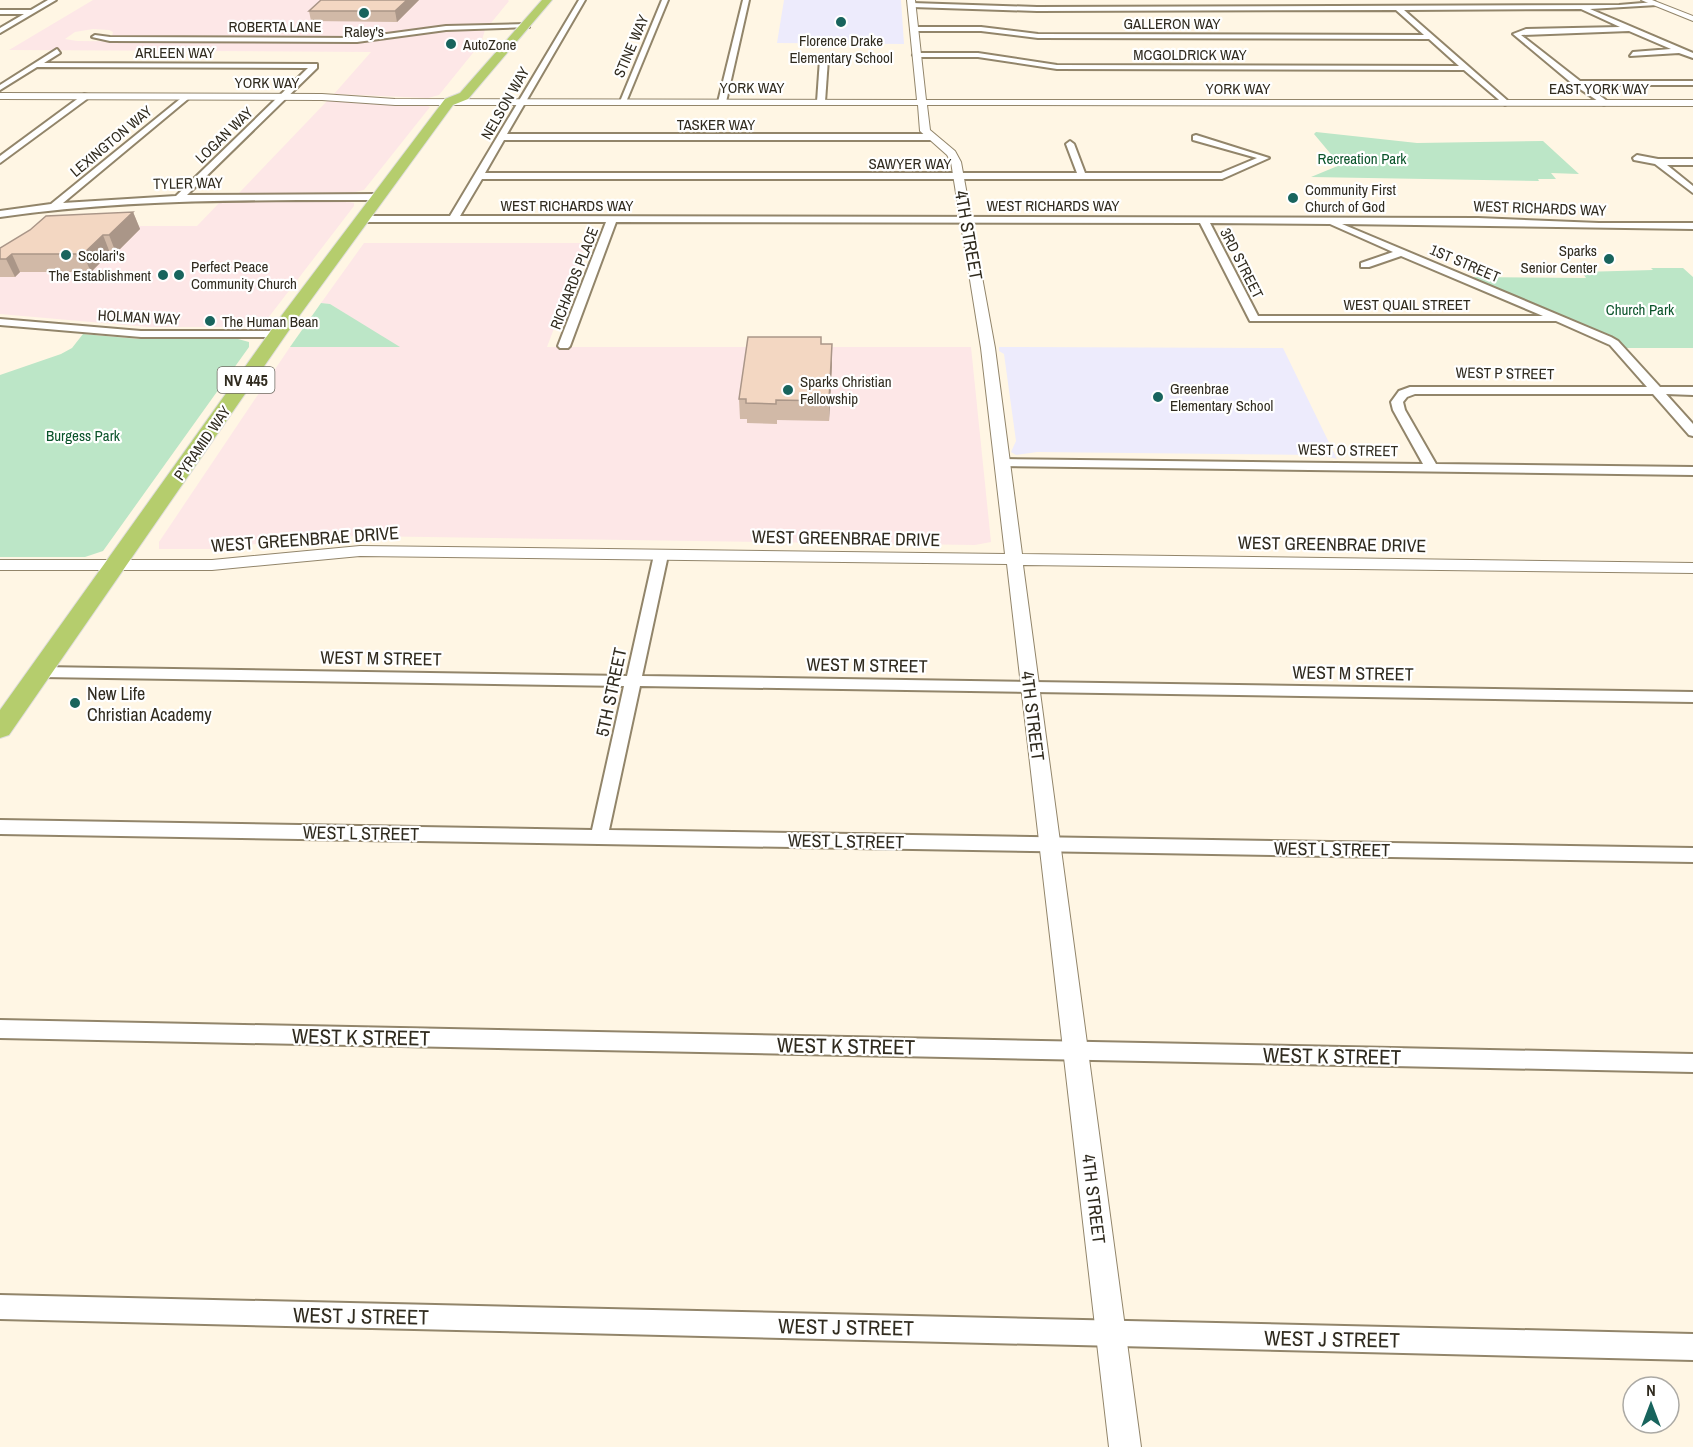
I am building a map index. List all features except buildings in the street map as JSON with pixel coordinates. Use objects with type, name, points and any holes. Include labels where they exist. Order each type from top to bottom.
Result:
[{"type":"main road","name":"PYRAMID WAY","points":[[0,729],[378,196],[450,102],[464,96],[527,26],[547,0]]},
{"type":"main road","name":"PYRAMID WAY","points":[[450,102],[447,96],[520,13]]},
{"type":"street","points":[[0,31],[53,0]]},
{"type":"street","name":"NELSON WAY","points":[[453,220],[582,0]]},
{"type":"street","name":"STINE WAY","points":[[622,102],[665,0]]},
{"type":"street","points":[[722,102],[746,0]]},
{"type":"street","points":[[1389,0],[1505,103]]},
{"type":"street","points":[[1645,0],[1693,19]]},
{"type":"street","points":[[931,137],[925,131],[911,3],[1037,9],[1399,9],[1656,4]]},
{"type":"street","points":[[1581,7],[1693,56]]},
{"type":"street","points":[[0,12],[32,12]]},
{"type":"street","name":"ROBERTA LANE","points":[[95,37],[357,40],[446,28],[527,26]]},
{"type":"street","name":"GALLERON WAY","points":[[914,29],[981,29],[1038,36],[1430,37]]},
{"type":"street","points":[[1604,103],[1517,36],[1518,32],[1629,29]]},
{"type":"street","points":[[1633,54],[1680,50]]},
{"type":"street","points":[[0,88],[57,51]]},
{"type":"street","name":"MCGOLDRICK WAY","points":[[917,55],[978,56],[1057,67],[1465,68]]},
{"type":"street","points":[[821,102],[824,59]]},
{"type":"street","points":[[1011,69],[1019,62]]},
{"type":"street","name":"ARLEEN WAY","points":[[35,65],[314,66]]},
{"type":"street","name":"LOGAN WAY","points":[[179,198],[314,66]]},
{"type":"street","points":[[1578,83],[1693,83]]},
{"type":"street","name":"YORK WAY","points":[[0,96],[283,97],[450,102],[1505,103]]},
{"type":"street","points":[[0,160],[87,96]]},
{"type":"street","name":"LEXINGTON WAY","points":[[54,206],[185,97]]},
{"type":"street","name":"EAST YORK WAY","points":[[1505,103],[1693,103]]},
{"type":"street","name":"TASKER WAY","points":[[501,137],[931,137]]},
{"type":"street","name":"4TH STREET","points":[[931,137],[955,158],[988,348],[1125,1447]]},
{"type":"street","name":"SAWYER WAY","points":[[478,176],[1222,176],[1265,158],[1196,138]]},
{"type":"street","points":[[1070,144],[1082,176]]},
{"type":"street","points":[[1637,158],[1658,162],[1693,162]]},
{"type":"street","points":[[1658,162],[1693,190]]},
{"type":"street","name":"TYLER WAY","points":[[0,214],[122,200],[378,196]]},
{"type":"street","name":"WEST RICHARDS WAY","points":[[362,219],[1478,220],[1693,226]]},
{"type":"street","name":"RICHARDS PLACE","points":[[564,346],[612,220]]},
{"type":"street","name":"3RD STREET","points":[[1203,220],[1254,319]]},
{"type":"street","name":"1ST STREET","points":[[1328,220],[1614,343],[1693,432]]},
{"type":"street","points":[[1365,265],[1402,252]]},
{"type":"street","name":"WEST QUAIL STREET","points":[[1254,319],[1560,319]]},
{"type":"street","name":"HOLMAN WAY","points":[[0,321],[141,334],[278,334]]},
{"type":"street","name":"WEST P STREET","points":[[1432,468],[1399,410],[1397,402],[1403,394],[1414,390],[1693,391]]},
{"type":"street","name":"WEST O STREET","points":[[1002,463],[1693,471]]},
{"type":"street","name":"WEST GREENBRAE DRIVE","points":[[0,564],[116,566],[212,564],[360,551],[1693,568]]},
{"type":"street","name":"5TH STREET","points":[[599,837],[661,555]]},
{"type":"street","name":"WEST M STREET","points":[[40,672],[1693,697]]},
{"type":"street","name":"WEST L STREET","points":[[0,826],[1693,855]]},
{"type":"street","name":"WEST K STREET","points":[[0,1029],[1693,1063]]},
{"type":"street","name":"WEST J STREET","points":[[0,1307],[1693,1347]]},
{"type":"shaded area","points":[[93,0],[509,1],[491,23],[435,26],[372,36],[112,36],[113,32],[109,30],[93,29],[75,32],[65,39],[77,41],[354,43],[443,31],[485,30],[481,43],[439,95],[428,98],[334,94],[371,52],[9,50]]},
{"type":"shaded area","name":"Florence Drake Elementary School","points":[[784,0],[901,0],[904,44],[777,43]]},
{"type":"shaded area","points":[[328,100],[430,107],[364,190],[351,193],[239,193]]},
{"type":"shaded area","points":[[220,202],[349,202],[354,203],[354,206],[265,322],[260,325],[249,327],[148,327],[0,314],[0,266],[119,226],[197,226]]},
{"type":"shaded area","points":[[364,243],[586,243],[547,347],[971,347],[991,542],[975,545],[359,536],[289,540],[213,549],[159,549],[159,542],[290,347],[398,347],[330,304],[321,303]]},
{"type":"shaded area","name":"Greenbrae Elementary School","points":[[999,347],[1283,348],[1337,459],[1321,455],[1037,452],[1016,455],[1011,452],[1016,441],[1004,354],[999,351]]},
{"type":"green space","name":"Recreation Park","points":[[1316,132],[1417,143],[1543,141],[1579,174],[1551,173],[1556,179],[1538,179],[1539,181],[1311,177],[1340,165],[1314,134]]},
{"type":"green space","name":"Church Park","points":[[1651,268],[1683,268],[1693,277],[1693,348],[1624,348],[1612,337],[1469,277],[1586,278],[1582,272],[1653,270]]},
{"type":"green space","points":[[321,303],[330,304],[400,347],[290,347]]},
{"type":"green space","name":"Burgess Park","points":[[83,334],[139,339],[238,339],[249,342],[249,347],[103,551],[85,557],[0,557],[0,375],[61,354],[72,348]]},
{"type":"place","name":"Raley's","points":[[364,13]]},
{"type":"place","name":"Florence Drake Elementary School","points":[[841,22]]},
{"type":"place","name":"AutoZone","points":[[451,44]]},
{"type":"place","name":"Community First Church of God","points":[[1293,198]]},
{"type":"place","name":"Scolari's","points":[[66,255]]},
{"type":"place","name":"Sparks Senior Center","points":[[1609,259]]},
{"type":"place","name":"The Establishment","points":[[163,275]]},
{"type":"place","name":"Perfect Peace Community Church","points":[[179,275]]},
{"type":"place","name":"The Human Bean","points":[[210,321]]},
{"type":"place","name":"Sparks Christian Fellowship","points":[[788,390]]},
{"type":"place","name":"Greenbrae Elementary School","points":[[1158,397]]},
{"type":"place","name":"New Life Christian Academy","points":[[75,703]]}]
